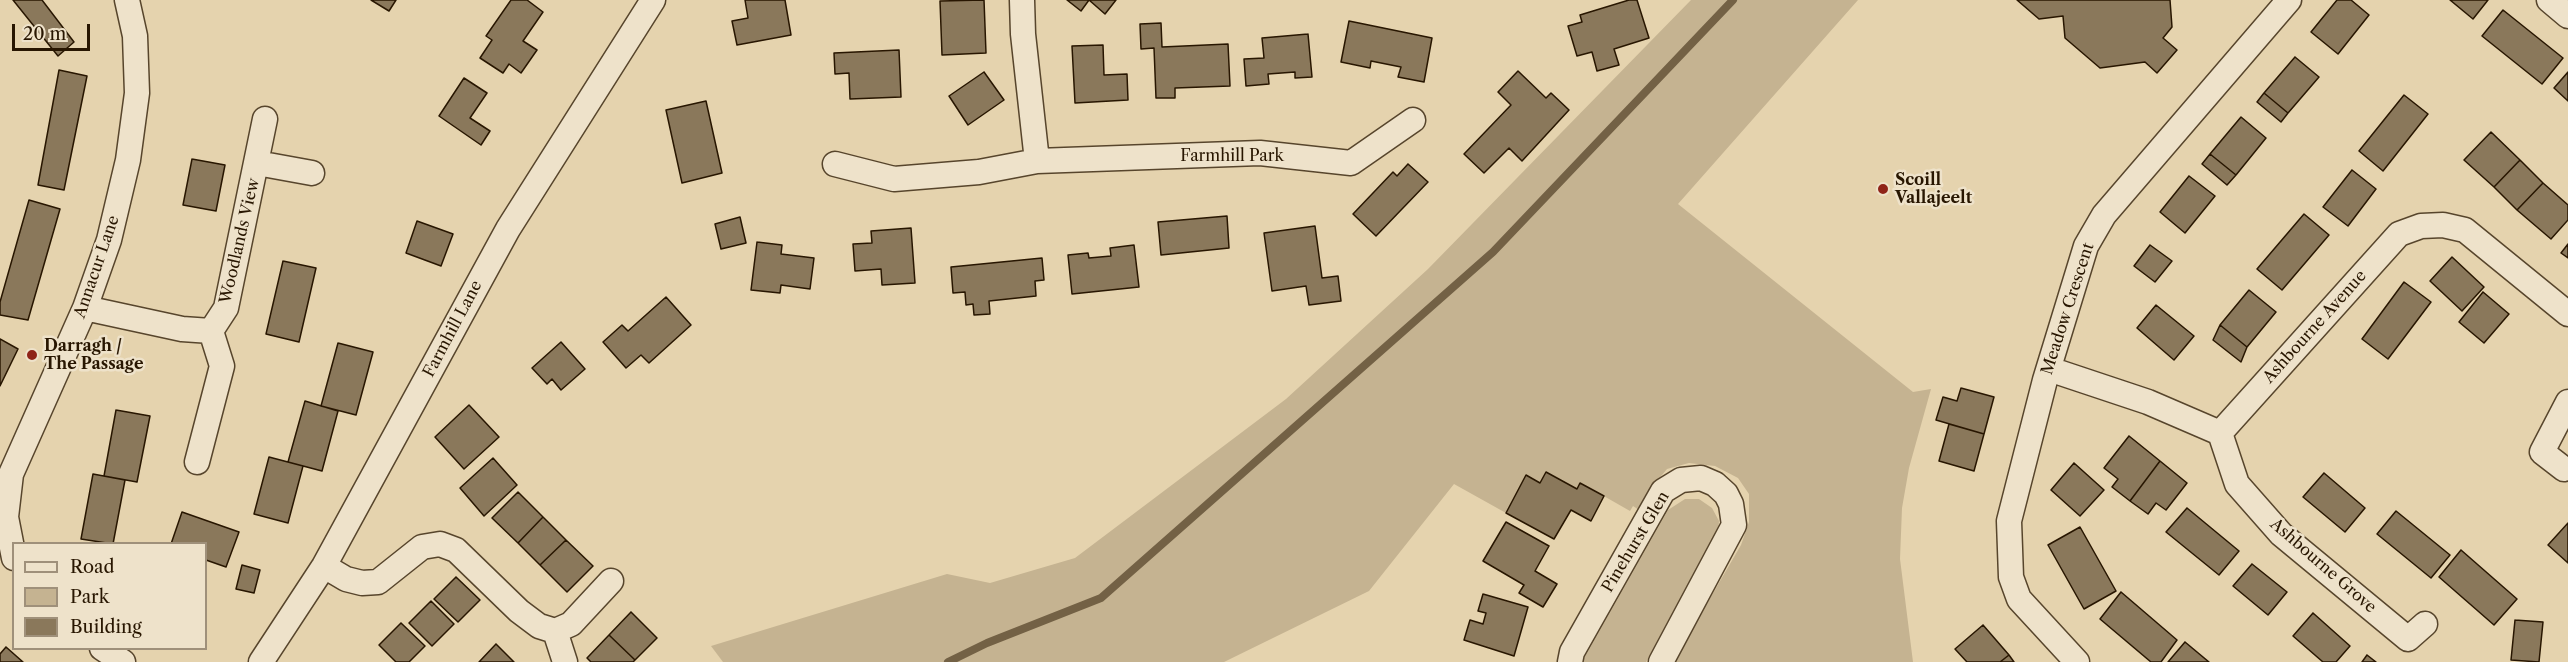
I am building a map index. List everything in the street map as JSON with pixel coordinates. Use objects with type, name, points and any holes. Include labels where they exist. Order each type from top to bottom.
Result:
[{"type":"street","name":"Annacur Lane","points":[[12,548],[6,517],[12,474],[85,308],[109,240],[119,202],[135,111],[137,64],[135,36],[127,0]]},
{"type":"street","name":"Farmhill Lane","points":[[261,662],[324,566],[508,229],[653,0]]},
{"type":"street","points":[[1023,0],[1023,34],[1037,161]]},
{"type":"street","name":"Meadow Crescent","points":[[2077,662],[2019,599],[2011,577],[2008,521],[2049,369],[2086,246],[2104,214],[2289,0]]},
{"type":"street","name":"Woodlands View","points":[[211,331],[226,308],[258,163],[265,119]]},
{"type":"street","name":"Farmhill Park","points":[[835,164],[894,179],[979,172],[1037,161],[1260,153],[1351,163],[1413,120]]},
{"type":"street","name":"Woodlands View","points":[[258,163],[312,173]]},
{"type":"street","name":"Ashbourne Avenue","points":[[2220,434],[2399,234],[2421,226],[2443,225],[2465,230],[2568,314]]},
{"type":"street","points":[[85,308],[182,329],[211,331],[222,366],[197,462]]},
{"type":"street","points":[[2049,369],[2148,402],[2220,434]]},
{"type":"street","points":[[2564,469],[2534,446],[2568,402]]},
{"type":"street","name":"Ashbourne Grove","points":[[2220,434],[2237,484],[2281,534],[2408,639],[2425,624]]},
{"type":"street","name":"Pinehurst Glen","points":[[1570,662],[1572,652],[1663,490],[1682,480],[1701,478],[1715,484],[1726,494],[1731,504],[1734,525],[1660,662]]},
{"type":"street","points":[[324,566],[346,579],[362,584],[378,582],[422,547],[440,544],[456,550],[532,621],[555,631],[571,624],[611,581]]},
{"type":"street","points":[[555,631],[565,662]]},
{"type":"green space","points":[[1691,0],[1858,0],[1678,204],[1913,392],[1931,389],[1909,468],[1902,508],[1900,559],[1913,662],[1673,662],[1741,545],[1749,522],[1749,494],[1738,478],[1715,466],[1689,463],[1667,469],[1639,510],[1633,506],[1630,511],[1581,483],[1577,489],[1546,472],[1540,483],[1526,476],[1506,513],[1454,484],[1369,591],[1224,662],[723,662],[711,646],[947,574],[990,583],[1075,558],[1286,399],[1428,269]]},
{"type":"green space","points":[[1685,499],[1699,499],[1712,508],[1719,521],[1718,536],[1646,662],[1582,662],[1668,510]]},
{"type":"building","points":[[13,0],[42,0],[74,42],[58,56]]},
{"type":"building","points":[[371,0],[396,0],[389,11]]},
{"type":"building","points":[[511,0],[527,0],[543,12],[523,41],[537,50],[521,73],[509,64],[503,73],[480,58],[492,40],[486,36]]},
{"type":"building","points":[[745,0],[785,0],[791,35],[737,45],[732,21],[748,18]]},
{"type":"building","points":[[984,0],[986,53],[942,55],[940,1]]},
{"type":"building","points":[[1067,0],[1089,0],[1081,11]]},
{"type":"building","points":[[1089,0],[1116,0],[1105,14]]},
{"type":"building","points":[[1629,0],[1637,0],[1649,38],[1614,49],[1619,65],[1597,71],[1592,52],[1577,56],[1568,26],[1582,22],[1580,15]]},
{"type":"building","points":[[2017,0],[2170,0],[2172,27],[2163,38],[2177,50],[2157,73],[2145,62],[2100,68],[2065,38],[2063,16],[2039,19]]},
{"type":"building","points":[[2337,0],[2351,0],[2369,15],[2338,54],[2311,32]]},
{"type":"building","points":[[2450,0],[2488,0],[2473,19]]},
{"type":"building","points":[[2503,10],[2563,58],[2542,84],[2482,36]]},
{"type":"building","points":[[1349,21],[1432,38],[1424,82],[1398,77],[1401,67],[1371,61],[1370,68],[1341,62]]},
{"type":"building","points":[[1161,23],[1162,47],[1228,44],[1230,86],[1175,88],[1175,98],[1156,98],[1154,48],[1141,49],[1140,24]]},
{"type":"building","points":[[1308,34],[1312,77],[1295,78],[1295,72],[1268,74],[1269,84],[1246,86],[1244,59],[1264,58],[1262,38]]},
{"type":"building","points":[[1103,45],[1104,75],[1127,74],[1128,100],[1075,103],[1072,46]]},
{"type":"building","points":[[899,50],[901,97],[850,99],[849,73],[835,74],[834,53]]},
{"type":"building","points":[[2295,57],[2319,77],[2288,113],[2264,93]]},
{"type":"building","points":[[59,70],[87,76],[64,190],[38,185]]},
{"type":"building","points":[[1518,71],[1546,98],[1551,93],[1569,110],[1522,161],[1509,148],[1484,173],[1464,154],[1511,105],[1498,92]]},
{"type":"building","points":[[984,72],[1004,100],[968,125],[949,96]]},
{"type":"building","points":[[2568,72],[2568,101],[2554,88]]},
{"type":"building","points":[[464,78],[487,93],[470,118],[490,131],[481,145],[439,116]]},
{"type":"building","points":[[2264,93],[2288,113],[2281,122],[2257,102]]},
{"type":"building","points":[[2404,95],[2428,114],[2383,171],[2359,151]]},
{"type":"building","points":[[706,101],[722,173],[682,183],[666,110]]},
{"type":"building","points":[[2241,117],[2266,138],[2236,175],[2210,154]]},
{"type":"building","points":[[2491,132],[2520,160],[2494,187],[2464,160]]},
{"type":"building","points":[[2210,154],[2236,175],[2227,185],[2202,164]]},
{"type":"building","points":[[192,159],[225,165],[216,211],[183,205]]},
{"type":"building","points":[[2520,160],[2543,183],[2517,210],[2494,187]]},
{"type":"building","points":[[1408,164],[1428,182],[1376,236],[1353,214],[1393,172],[1397,176]]},
{"type":"building","points":[[2352,170],[2376,189],[2348,226],[2323,207]]},
{"type":"building","points":[[2189,176],[2215,196],[2185,233],[2160,212]]},
{"type":"building","points":[[2543,183],[2568,205],[2568,220],[2551,239],[2517,210]]},
{"type":"building","points":[[29,200],[60,209],[28,320],[0,315],[0,302]]},
{"type":"building","points":[[2304,214],[2329,235],[2282,290],[2257,269]]},
{"type":"building","points":[[1227,216],[1229,248],[1161,255],[1158,222]]},
{"type":"building","points":[[740,217],[746,243],[721,249],[715,224]]},
{"type":"building","points":[[417,221],[453,234],[441,266],[406,253]]},
{"type":"building","points":[[1315,226],[1322,278],[1338,276],[1341,301],[1309,305],[1306,286],[1272,291],[1264,233]]},
{"type":"building","points":[[911,228],[915,283],[882,285],[881,269],[855,271],[853,244],[872,243],[871,231]]},
{"type":"building","points":[[757,242],[782,245],[781,254],[814,258],[810,289],[781,285],[780,293],[751,290]]},
{"type":"building","points":[[2568,244],[2568,258],[2561,253]]},
{"type":"building","points":[[1134,245],[1139,287],[1072,294],[1068,255],[1088,253],[1089,258],[1111,256],[1110,248]]},
{"type":"building","points":[[2150,245],[2172,261],[2155,282],[2134,266]]},
{"type":"building","points":[[2452,257],[2484,287],[2462,311],[2430,281]]},
{"type":"building","points":[[1042,258],[1044,280],[1035,281],[1036,296],[989,301],[990,314],[974,315],[973,304],[966,305],[965,292],[953,293],[951,267]]},
{"type":"building","points":[[283,261],[316,268],[299,342],[266,334]]},
{"type":"building","points":[[2404,282],[2431,302],[2388,359],[2362,339]]},
{"type":"building","points":[[2249,290],[2276,312],[2247,347],[2220,325]]},
{"type":"building","points":[[2483,292],[2509,314],[2484,343],[2459,322]]},
{"type":"building","points":[[666,297],[691,325],[649,363],[641,355],[626,368],[603,342],[622,325],[628,331]]},
{"type":"building","points":[[2156,305],[2194,336],[2174,360],[2137,328]]},
{"type":"building","points":[[2220,325],[2247,347],[2241,362],[2213,340]]},
{"type":"building","points":[[0,339],[18,349],[0,386]]},
{"type":"building","points":[[561,342],[585,369],[561,390],[552,379],[547,384],[532,368]]},
{"type":"building","points":[[338,343],[373,352],[356,415],[321,406]]},
{"type":"building","points":[[1961,388],[1994,397],[1984,434],[1936,420],[1943,397],[1957,401]]},
{"type":"building","points":[[305,401],[338,411],[322,471],[288,462]]},
{"type":"building","points":[[469,405],[499,437],[464,469],[435,437]]},
{"type":"building","points":[[116,410],[150,416],[137,482],[104,476]]},
{"type":"building","points":[[1949,424],[1984,434],[1974,471],[1939,461]]},
{"type":"building","points":[[2129,436],[2160,461],[2130,501],[2112,487],[2118,479],[2104,468]]},
{"type":"building","points":[[269,457],[303,466],[288,523],[254,514]]},
{"type":"building","points":[[493,458],[517,485],[484,516],[460,488]]},
{"type":"building","points":[[2160,461],[2187,483],[2166,510],[2156,503],[2148,514],[2130,501]]},
{"type":"building","points":[[2074,463],[2104,490],[2080,516],[2051,490]]},
{"type":"building","points":[[1546,472],[1577,489],[1580,483],[1604,496],[1591,521],[1571,510],[1554,539],[1506,513],[1526,475],[1540,483]]},
{"type":"building","points":[[2324,473],[2365,508],[2345,532],[2303,497]]},
{"type":"building","points":[[93,474],[125,480],[113,542],[81,539]]},
{"type":"building","points":[[518,492],[543,517],[518,543],[492,518]]},
{"type":"building","points":[[2187,508],[2239,551],[2219,575],[2166,532]]},
{"type":"building","points":[[2396,511],[2450,555],[2431,578],[2377,534]]},
{"type":"building","points":[[182,512],[239,532],[226,567],[207,560],[207,542],[172,542]]},
{"type":"building","points":[[543,517],[566,540],[540,565],[518,543]]},
{"type":"building","points":[[1506,522],[1549,546],[1535,571],[1557,584],[1543,607],[1519,593],[1524,585],[1483,561]]},
{"type":"building","points":[[2568,523],[2568,563],[2548,545]]},
{"type":"building","points":[[2080,527],[2116,591],[2084,609],[2048,545]]},
{"type":"building","points":[[566,540],[593,566],[567,592],[540,565]]},
{"type":"building","points":[[2461,550],[2517,599],[2494,625],[2439,577]]},
{"type":"building","points":[[2252,564],[2287,592],[2268,615],[2233,586]]},
{"type":"building","points":[[242,565],[260,570],[254,593],[236,589]]},
{"type":"building","points":[[456,577],[480,600],[458,622],[434,599]]},
{"type":"building","points":[[2121,592],[2177,640],[2161,662],[2151,662],[2100,619]]},
{"type":"building","points":[[1483,594],[1528,607],[1514,656],[1464,640],[1470,620],[1483,624],[1486,613],[1478,611]]},
{"type":"building","points":[[431,601],[454,624],[432,646],[409,623]]},
{"type":"building","points":[[631,612],[657,638],[635,660],[609,635]]},
{"type":"building","points":[[2313,613],[2350,646],[2336,662],[2323,662],[2293,636]]},
{"type":"building","points":[[2515,620],[2543,622],[2539,662],[2511,660]]},
{"type":"building","points":[[401,623],[425,646],[409,662],[396,662],[379,645]]},
{"type":"building","points":[[1983,625],[2009,655],[2000,662],[1967,662],[1955,649]]},
{"type":"building","points":[[609,635],[635,660],[633,662],[591,662],[587,658]]},
{"type":"building","points":[[2185,642],[2209,662],[2168,662]]},
{"type":"building","points":[[496,644],[514,662],[479,662]]},
{"type":"building","points":[[6,647],[23,662],[0,662],[0,654]]},
{"type":"building","points":[[2009,655],[2014,662],[2000,662]]},
{"type":"building","points":[[2367,655],[2376,662],[2362,662]]},
{"type":"waterway","points":[[948,662],[987,643],[1101,598],[1493,252],[1733,0]]},
{"type":"place","name":"Scoill Vallajeelt","points":[[1883,189]]},
{"type":"place","name":"Darragh / The Passage","points":[[32,355]]}]
